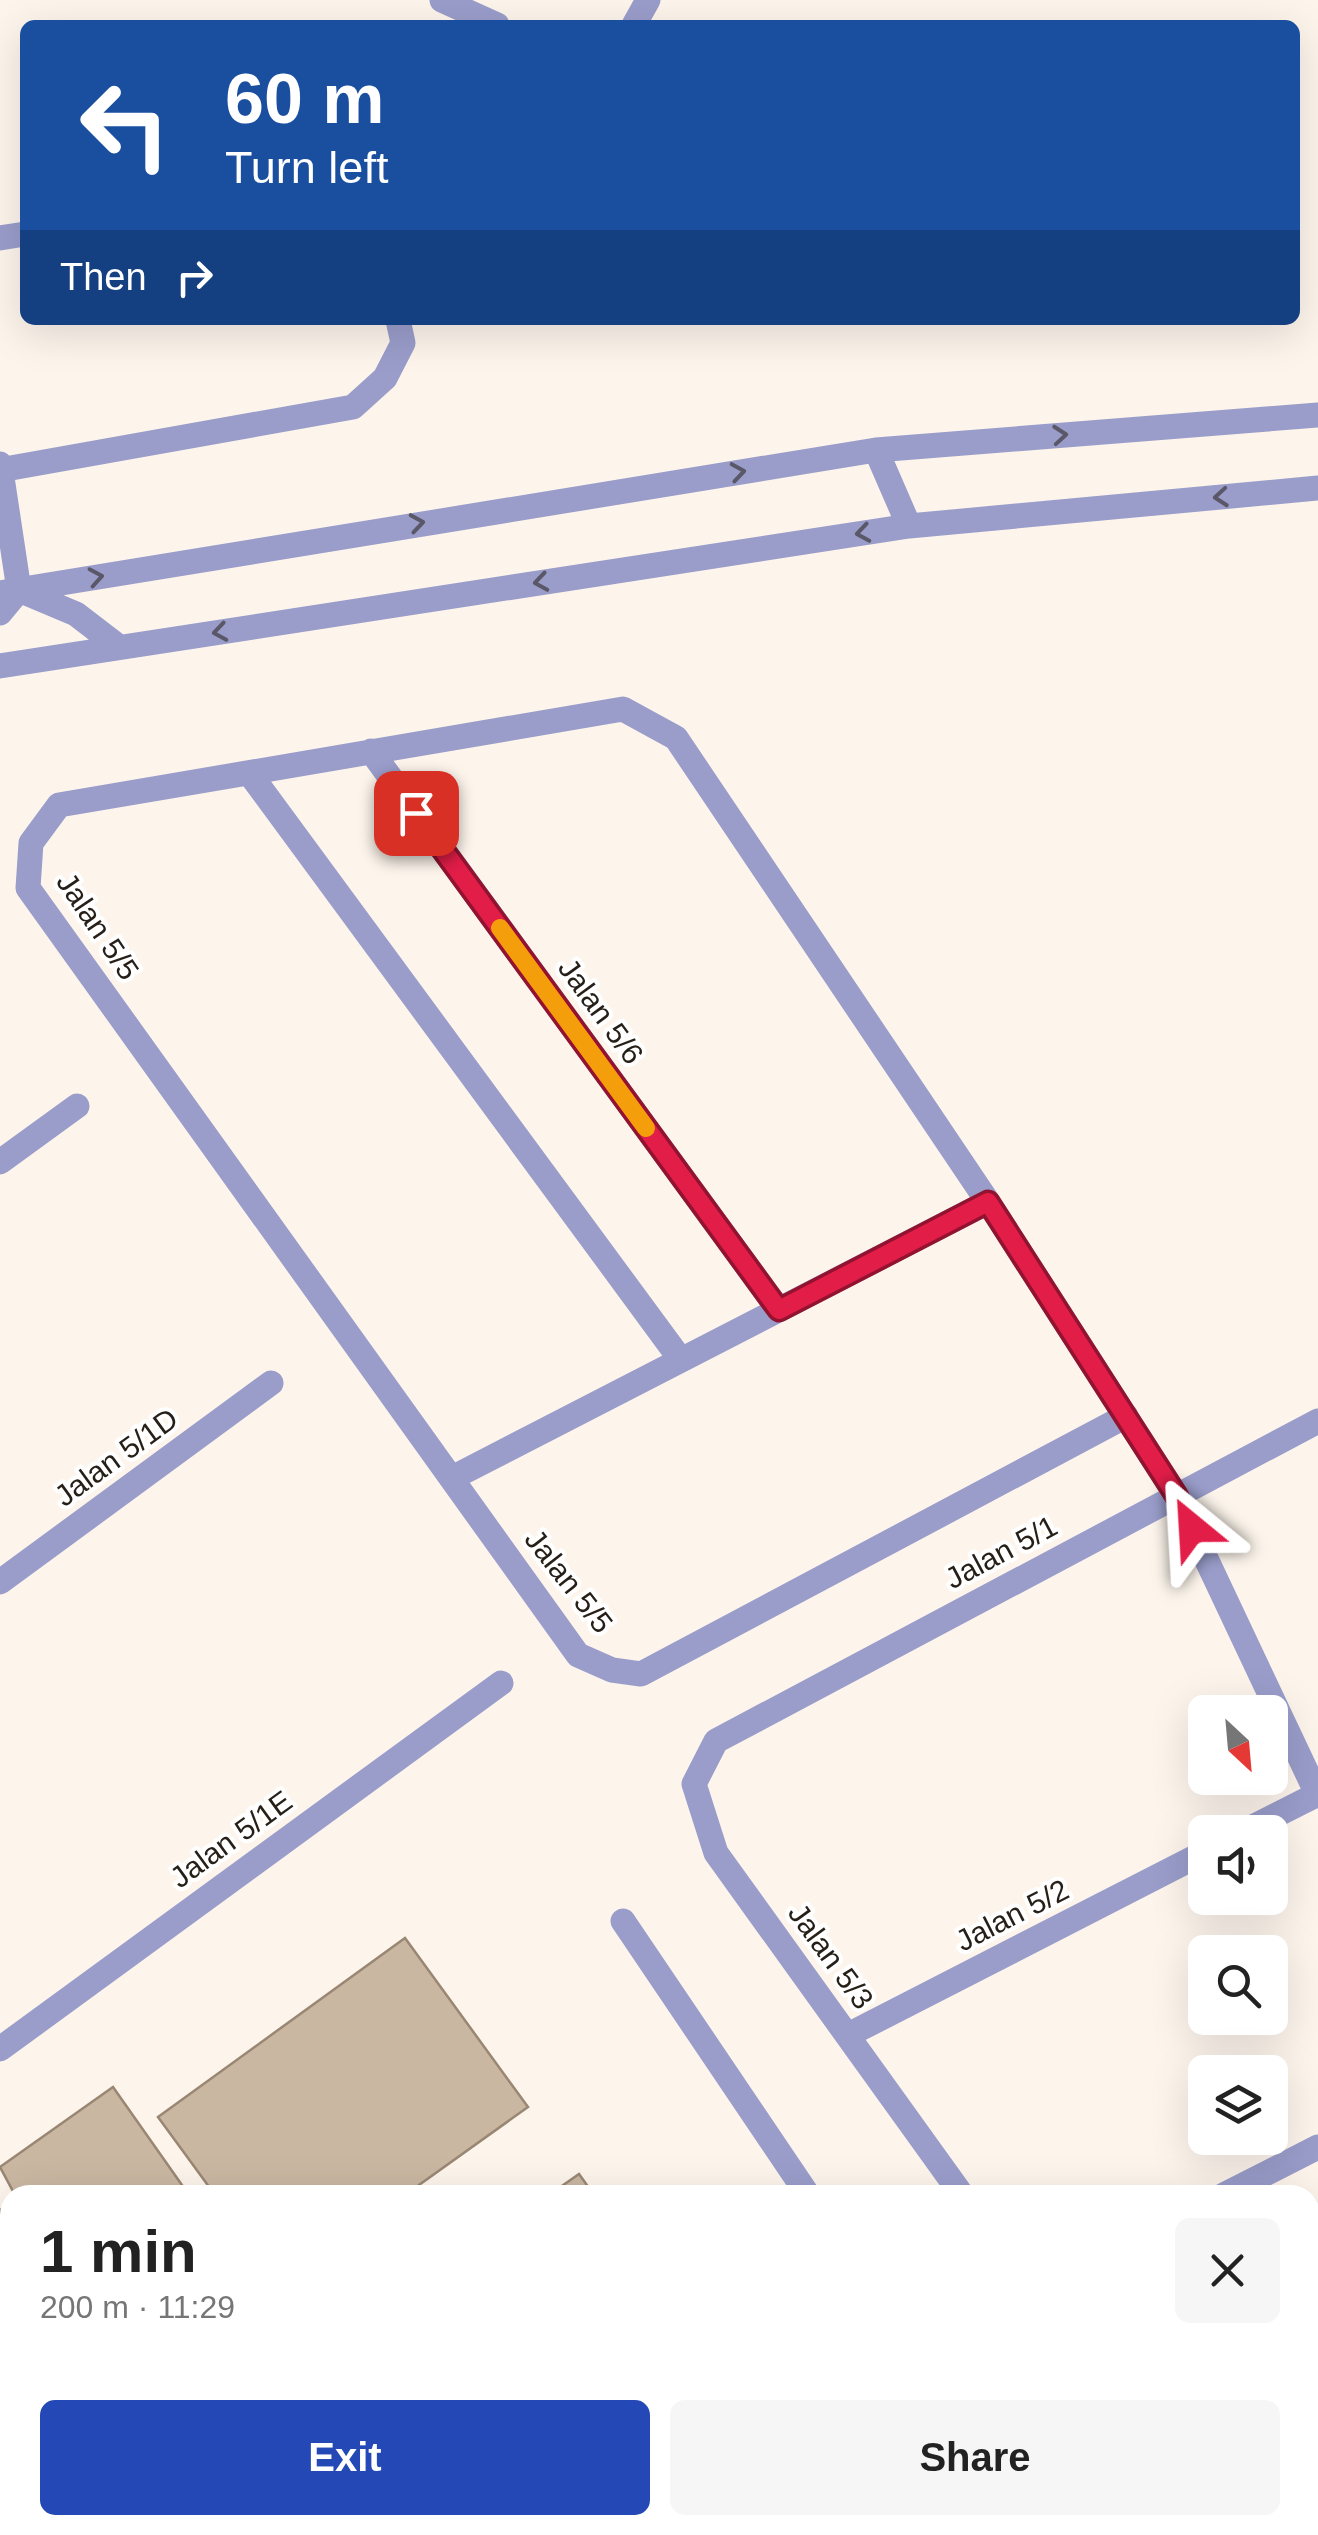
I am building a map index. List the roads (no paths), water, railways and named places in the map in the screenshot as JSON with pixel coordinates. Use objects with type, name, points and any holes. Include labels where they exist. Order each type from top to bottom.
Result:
[{"type":"street","points":[[449,1],[487,20]]},
{"type":"street","points":[[0,613],[9,591],[0,468],[354,408],[385,378],[403,343],[399,325]]},
{"type":"street","points":[[9,591],[876,450],[1318,414]]},
{"type":"street","points":[[876,450],[909,526]]},
{"type":"street","points":[[8,668],[909,526],[1318,488]]},
{"type":"street","points":[[9,591],[76,614],[119,648]]},
{"type":"street","name":"Jalan 5/5","points":[[1126,1416],[641,1674],[612,1670],[578,1655],[28,888],[31,843],[58,805],[622,709],[676,738],[988,1202],[1126,1416],[1176,1495],[1318,1795]]},
{"type":"street","name":"Jalan 5/6","points":[[371,751],[779,1310]]},
{"type":"street","points":[[250,774],[681,1360]]},
{"type":"street","points":[[0,1162],[78,1106]]},
{"type":"street","points":[[452,1478],[988,1202]]},
{"type":"street","name":"Jalan 5/1D","points":[[0,1582],[271,1384]]},
{"type":"street","name":"Jalan 5/1","points":[[716,1741],[1318,1420]]},
{"type":"street","name":"Jalan 5/1E","points":[[0,2048],[501,1683]]},
{"type":"street","name":"Jalan 5/3","points":[[716,1741],[694,1784],[716,1853],[955,2185]]},
{"type":"street","points":[[1277,1815],[1318,1795]]},
{"type":"street","name":"Jalan 5/2","points":[[848,2035],[1188,1861]]},
{"type":"street","points":[[623,1921],[801,2185]]},
{"type":"street","points":[[1243,2185],[1318,2146]]}]
